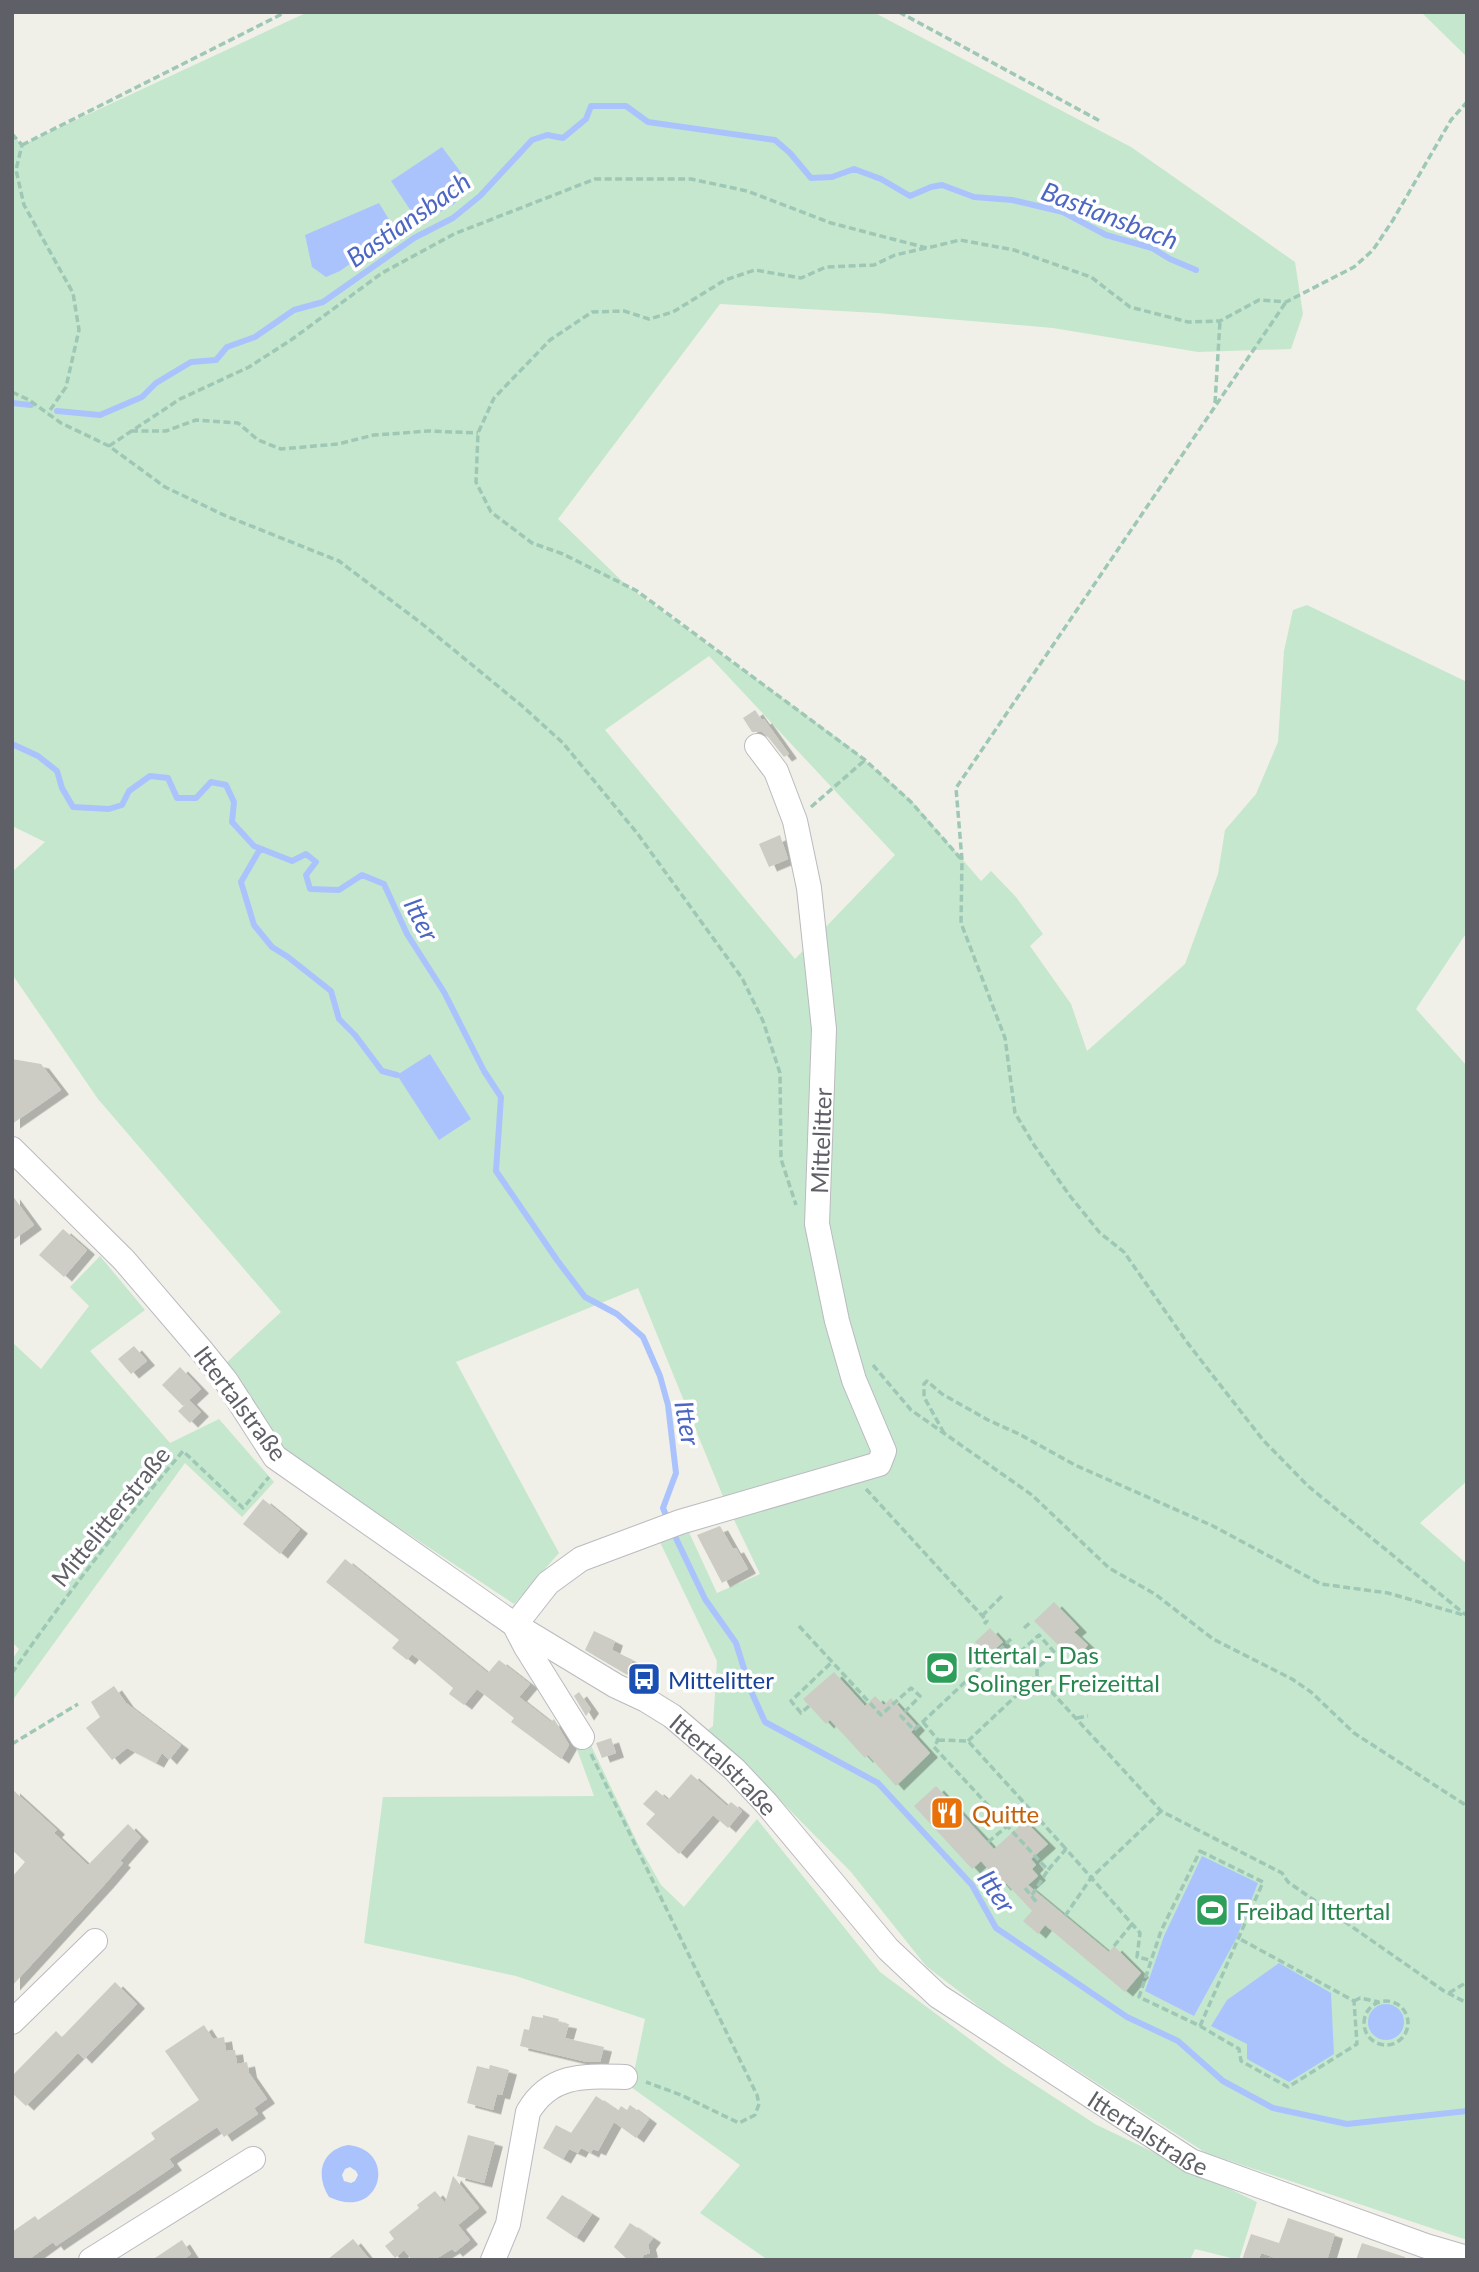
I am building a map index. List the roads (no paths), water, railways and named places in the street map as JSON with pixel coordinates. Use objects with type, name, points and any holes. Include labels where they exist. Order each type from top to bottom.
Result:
[{"type":"street","name":"Mittelitter","points":[[515,1625],[548,1583],[581,1559],[680,1522],[879,1464],[883,1457],[884,1451],[854,1380],[837,1321],[817,1224],[824,1029],[809,888],[795,821],[776,771],[757,746]]},
{"type":"street","name":"Ittertalstraße","points":[[12,1149],[124,1260],[192,1339],[226,1381],[275,1457],[515,1625],[616,1686],[672,1716],[734,1769],[766,1802],[888,1949],[938,1996],[1191,2161],[1426,2246],[1467,2258]]},
{"type":"street","points":[[515,1625],[582,1737]]},
{"type":"street","points":[[12,2022],[95,1941]]},
{"type":"street","points":[[493,2260],[508,2224],[528,2112],[537,2096],[565,2080],[586,2076],[625,2077]]},
{"type":"street","points":[[91,2260],[253,2159]]},
{"type":"water","points":[[442,147],[472,187],[453,205],[419,223],[391,181]]},
{"type":"water","points":[[379,203],[393,226],[390,236],[340,271],[326,277],[312,267],[305,235]]},
{"type":"water","points":[[430,1054],[471,1119],[439,1140],[397,1075]]},
{"type":"water","name":"Freibad Ittertal","points":[[1202,1856],[1258,1883],[1236,1939],[1194,2016],[1145,1991],[1164,1936]]},
{"type":"water","points":[[1279,1963],[1331,1993],[1334,2054],[1289,2082],[1247,2059],[1247,2044],[1211,2026],[1227,2000]]},
{"type":"water","points":[[1386,2004],[1399,2009],[1404,2022],[1399,2035],[1386,2040],[1373,2035],[1368,2022],[1373,2009]]},
{"type":"water","points":[[348,2145],[364,2150],[374,2159],[378,2170],[377,2182],[371,2193],[361,2200],[347,2202],[329,2197],[325,2189],[322,2180],[323,2165],[326,2158]],"holes":[[[350,2167],[358,2175],[355,2181],[344,2181],[342,2175],[345,2169]]]},
{"type":"waterway","name":"Bastiansbach","points":[[57,411],[100,415],[142,397],[156,383],[191,362],[216,360],[227,347],[255,337],[294,310],[323,302],[414,238],[453,218],[480,196],[532,140],[547,135],[563,138],[586,119],[591,106],[626,106],[648,122],[775,140],[811,178],[832,177],[854,169],[881,179],[910,196],[942,185],[974,197],[1012,200],[1063,212],[1106,235],[1152,248],[1196,270]]},
{"type":"waterway","name":"Bastiansbach","points":[[12,403],[31,405]]},
{"type":"waterway","name":"Itter","points":[[12,744],[38,756],[57,771],[62,788],[73,807],[109,809],[122,805],[129,791],[150,776],[168,778],[177,798],[196,798],[211,782],[226,785],[234,802],[232,822],[254,846],[292,861],[306,854],[316,862],[306,875],[310,889],[339,890],[362,875],[384,884],[407,934],[444,992],[484,1071],[501,1097],[496,1171],[585,1297],[617,1314],[643,1337],[660,1376],[668,1405],[676,1473],[663,1508],[668,1520]]},
{"type":"waterway","points":[[260,849],[241,882],[254,925],[272,947],[331,991],[339,1019],[355,1035],[382,1071],[397,1075]]},
{"type":"waterway","name":"Itter","points":[[672,1530],[705,1599],[736,1643],[751,1691],[765,1722],[878,1783],[972,1885],[996,1928],[1127,2017],[1178,2041],[1223,2081],[1273,2108],[1347,2124],[1467,2111]]},
{"type":"place","name":"Ittertal - Das Solinger Freizeittal","points":[[942,1668]]},
{"type":"place","name":"Mittelitter","points":[[644,1679]]},
{"type":"place","name":"Quitte","points":[[947,1813]]},
{"type":"place","name":"Freibad Ittertal","points":[[1212,1910]]}]
